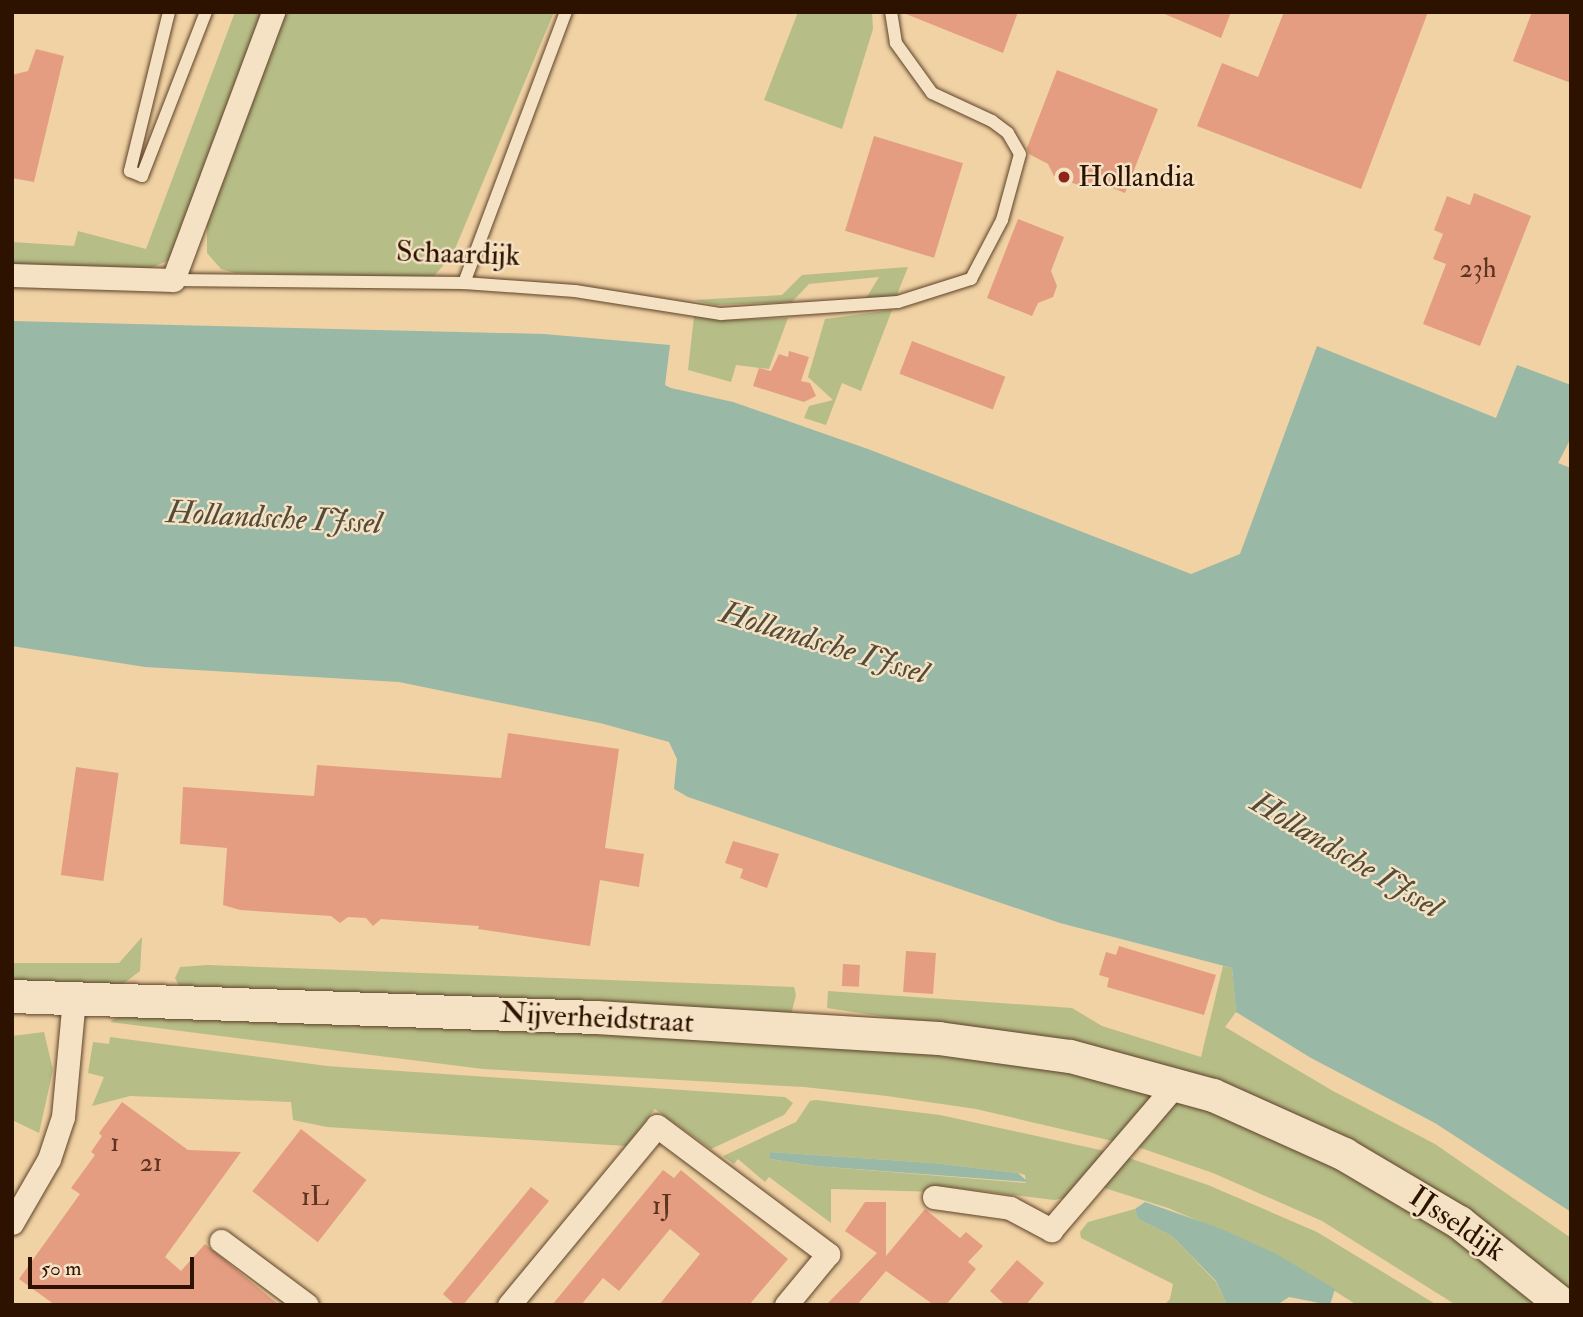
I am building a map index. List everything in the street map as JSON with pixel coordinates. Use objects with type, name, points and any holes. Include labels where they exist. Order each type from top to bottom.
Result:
[{"type":"street","points":[[173,280],[273,12]]},
{"type":"street","name":"Schaardijk","points":[[12,275],[173,280]]},
{"type":"street","name":"Nijverheidstraat","points":[[12,996],[596,1017],[938,1038],[1070,1056],[1177,1083],[1263,1115],[1344,1154]]},
{"type":"street","points":[[12,1223],[49,1159],[63,1117],[74,998]]},
{"type":"street","points":[[934,1197],[1010,1208],[1051,1230],[1177,1083]]},
{"type":"street","points":[[509,1305],[657,1126],[828,1254],[786,1305]]},
{"type":"street","name":"IJsseldijk","points":[[1344,1154],[1459,1222],[1563,1305]]},
{"type":"street","points":[[221,1241],[307,1305]]},
{"type":"lane","points":[[169,12],[130,171],[142,176],[206,12]]},
{"type":"lane","points":[[464,283],[566,12]]},
{"type":"lane","name":"Schaardijk","points":[[173,280],[464,283],[575,291],[722,314],[898,302],[971,279],[1002,220],[1020,154],[1008,133],[992,121],[932,93],[896,43],[891,12]]},
{"type":"green space","points":[[235,12],[262,12],[169,260],[149,269],[12,265],[12,242],[74,246],[78,231],[146,249]]},
{"type":"green space","points":[[283,12],[554,12],[452,256],[432,278],[235,273],[221,269],[207,253],[207,225]]},
{"type":"green space","points":[[798,12],[872,12],[873,29],[842,129],[764,100]]},
{"type":"green space","points":[[908,267],[896,297],[865,300],[879,277],[809,284],[792,302],[716,305],[694,300],[782,295],[802,275]]},
{"type":"green space","points":[[892,310],[861,391],[842,383],[826,425],[804,418],[809,406],[833,400],[808,377],[825,319]]},
{"type":"green space","points":[[694,316],[719,320],[788,318],[769,369],[736,365],[731,382],[688,370]]},
{"type":"green space","points":[[142,937],[140,971],[119,987],[12,985],[12,963],[119,963]]},
{"type":"green space","points":[[208,965],[794,987],[796,995],[789,1023],[182,991],[175,978],[180,967]]},
{"type":"green space","points":[[1223,966],[1232,968],[1236,1012],[1225,1027],[1333,1091],[1435,1144],[1571,1238],[1571,1294],[1456,1207],[1043,1041],[827,1008],[828,991],[1072,1008],[1102,1026],[1201,1057]]},
{"type":"green space","points":[[122,1014],[352,1026],[357,1017],[1021,1058],[1153,1093],[1121,1143],[976,1109],[887,1096],[804,1087],[483,1069],[110,1022]]},
{"type":"green space","points":[[44,1032],[53,1070],[39,1133],[12,1120],[12,1036]]},
{"type":"green space","points":[[110,1037],[327,1066],[785,1097],[793,1103],[784,1115],[711,1149],[655,1109],[626,1146],[327,1127],[293,1120],[291,1102],[130,1096],[92,1106],[104,1077],[88,1073],[93,1042],[109,1044]]},
{"type":"green space","points":[[1184,1097],[1401,1197],[1544,1305],[1456,1305],[1322,1221],[1213,1173],[1132,1145],[1167,1104]]},
{"type":"green space","points":[[810,1101],[940,1115],[1114,1153],[1070,1197],[1054,1200],[942,1186],[940,1192],[831,1189],[831,1223],[769,1177],[765,1182],[738,1159],[734,1164],[723,1156],[796,1122]],"holes":[[[770,1152],[933,1163],[1018,1173],[1025,1175],[1026,1183],[815,1166],[770,1159]]]},
{"type":"green space","points":[[1123,1156],[1208,1185],[1317,1232],[1437,1305],[1357,1305],[1274,1253],[1168,1208],[1098,1186]]},
{"type":"green space","points":[[1135,1209],[1138,1219],[1172,1236],[1216,1282],[1227,1305],[1164,1305],[1170,1299],[1173,1284],[1081,1238],[1080,1232],[1088,1222]]},
{"type":"water","name":"Hollandsche IJssel","points":[[12,321],[544,334],[670,345],[665,385],[671,388],[733,402],[868,449],[1191,574],[1240,554],[1317,346],[1496,418],[1517,365],[1571,385],[1571,438],[1558,463],[1571,468],[1571,1212],[1435,1123],[1311,1058],[1236,1012],[1232,968],[1060,923],[688,797],[674,789],[677,759],[669,742],[600,723],[399,682],[145,667],[12,646]]},
{"type":"water","points":[[770,1152],[933,1163],[1018,1173],[1028,1182],[815,1166],[770,1159]]},
{"type":"water","points":[[1145,1202],[1219,1228],[1275,1253],[1335,1289],[1330,1305],[1289,1297],[1277,1305],[1227,1305],[1216,1281],[1172,1236],[1138,1219],[1135,1209]]},
{"type":"building","points":[[901,12],[1018,12],[1003,53]]},
{"type":"building","points":[[1160,12],[1231,12],[1221,38]]},
{"type":"building","points":[[1284,12],[1428,12],[1361,189],[1197,126],[1222,63],[1258,77]]},
{"type":"building","points":[[1532,12],[1571,12],[1571,83],[1513,61]]},
{"type":"building","points":[[36,49],[64,56],[34,182],[12,178],[12,75],[28,71]]},
{"type":"building","points":[[1057,70],[1158,109],[1125,193],[1093,180],[1089,189],[1054,176],[1048,164],[1029,154],[1027,148]]},
{"type":"building","points":[[874,136],[963,163],[934,258],[845,231]]},
{"type":"building","points":[[1474,193],[1531,216],[1480,346],[1423,324],[1446,264],[1433,259],[1443,234],[1434,230],[1447,196],[1470,205]]},
{"type":"building","points":[[1018,219],[1064,237],[1051,271],[1057,286],[1053,297],[1038,303],[1032,316],[987,298]]},
{"type":"building","points":[[912,341],[1005,377],[993,410],[899,374]]},
{"type":"building","points":[[789,351],[809,357],[801,381],[810,383],[816,396],[804,402],[753,386],[759,368],[771,371],[779,354],[788,357]]},
{"type":"building","points":[[508,733],[619,749],[605,848],[644,854],[639,887],[600,880],[590,946],[478,929],[479,926],[381,919],[373,926],[366,918],[348,917],[340,923],[331,916],[240,910],[223,905],[227,848],[180,844],[183,787],[314,796],[317,765],[501,778]]},
{"type":"building","points":[[76,767],[119,773],[103,881],[61,875]]},
{"type":"building","points":[[733,841],[779,854],[767,888],[740,878],[743,869],[725,863]]},
{"type":"building","points":[[1119,946],[1216,975],[1204,1015],[1107,987],[1109,978],[1099,975],[1106,952],[1116,955]]},
{"type":"building","points":[[906,951],[936,953],[933,994],[903,992]]},
{"type":"building","points":[[843,964],[860,965],[859,987],[842,986]]},
{"type":"building","points":[[122,1102],[188,1150],[241,1152],[165,1257],[181,1271],[205,1244],[279,1305],[55,1305],[19,1279],[80,1194],[71,1188],[95,1155],[91,1152],[102,1136],[99,1133]]},
{"type":"building","points":[[301,1129],[366,1180],[318,1242],[252,1191]]},
{"type":"building","points":[[663,1170],[674,1178],[681,1170],[788,1259],[749,1305],[659,1305],[700,1254],[670,1229],[619,1291],[603,1278],[581,1305],[552,1305]]},
{"type":"building","points":[[531,1187],[549,1201],[463,1305],[455,1305],[443,1294]]},
{"type":"building","points":[[865,1202],[886,1202],[886,1256],[925,1209],[960,1238],[966,1232],[983,1246],[968,1262],[976,1269],[946,1305],[934,1305],[886,1271],[857,1305],[826,1305],[877,1253],[845,1231]]},
{"type":"building","points":[[1017,1260],[1044,1283],[1026,1305],[1005,1305],[990,1291]]},
{"type":"place","name":"Hollandia","points":[[1064,177]]}]
